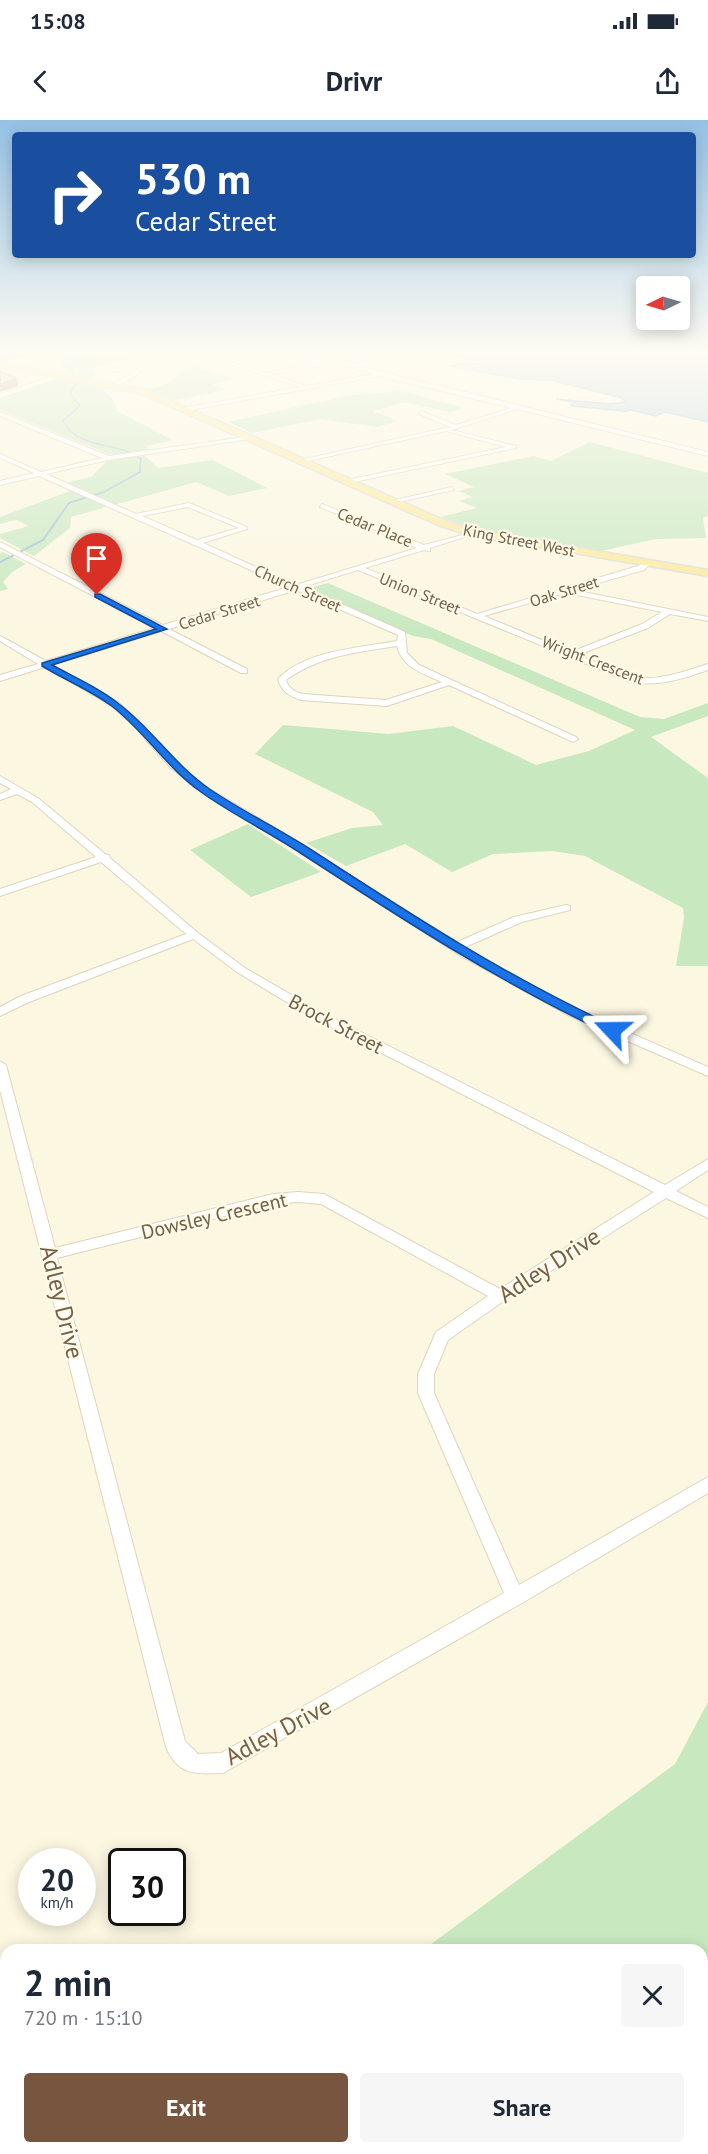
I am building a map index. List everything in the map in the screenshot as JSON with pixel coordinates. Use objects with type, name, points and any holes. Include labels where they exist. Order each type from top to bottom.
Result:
[{"type":"main road","name":"King Street West","points":[[268,445],[472,533],[708,573]]},
{"type":"street","points":[[76,445],[108,458]]},
{"type":"street","points":[[0,483],[108,458],[197,445]]},
{"type":"street","points":[[303,460],[375,445]]},
{"type":"street","points":[[349,481],[514,447],[506,445]]},
{"type":"street","points":[[670,445],[708,454]]},
{"type":"street","name":"Church Street","points":[[0,456],[139,515],[402,634],[399,643],[405,660],[573,739]]},
{"type":"street","points":[[394,501],[452,489]]},
{"type":"street","points":[[139,515],[189,505],[245,528],[199,542]]},
{"type":"street","name":"Cedar Place","points":[[322,506],[427,549]]},
{"type":"street","name":"Cedar Street","points":[[0,678],[427,549],[472,533]]},
{"type":"street","points":[[0,544],[244,671]]},
{"type":"street","name":"Oak Street","points":[[480,615],[640,568],[646,564]]},
{"type":"street","name":"Union Street","points":[[361,568],[480,615]]},
{"type":"street","points":[[565,590],[708,619]]},
{"type":"street","points":[[573,654],[645,626],[669,611]]},
{"type":"street","name":"Wright Crescent","points":[[480,615],[633,680],[649,682],[668,680],[708,667]]},
{"type":"street","points":[[0,638],[115,704],[139,726],[172,765],[205,790],[296,845],[455,947],[574,1013],[708,1071]]},
{"type":"street","points":[[399,643],[347,653],[300,668],[282,679],[283,686],[288,692],[301,697],[387,703],[451,682]]},
{"type":"street","name":"Brock Street","points":[[0,779],[36,800],[194,935],[241,970],[315,1014],[708,1213]]},
{"type":"street","points":[[0,797],[18,790]]},
{"type":"street","points":[[0,893],[105,857]]},
{"type":"street","points":[[455,947],[518,919],[566,908]]},
{"type":"street","points":[[0,1012],[25,999],[194,935]]},
{"type":"street","name":"Adley Drive","points":[[0,1065],[176,1747],[194,1764],[223,1764],[515,1597],[426,1393],[426,1374],[442,1336],[500,1296],[708,1164]]},
{"type":"street","name":"Dowsley Crescent","points":[[49,1254],[273,1199],[298,1197],[324,1199],[500,1296]]},
{"type":"street","points":[[515,1597],[708,1484]]},
{"type":"green space","points":[[87,445],[151,445],[146,446],[149,450],[114,456]]},
{"type":"green space","points":[[584,445],[601,445],[708,473],[708,516],[703,518],[706,538],[656,539],[601,551],[495,536],[440,517],[477,508],[459,501],[473,497],[458,491],[474,487],[445,474],[534,456],[551,461]]},
{"type":"green space","points":[[144,455],[158,468],[213,460],[267,488],[229,496],[196,482],[71,517],[70,528],[34,556],[0,538],[0,534],[29,526],[16,520],[0,524],[0,517],[70,491],[57,485],[91,477],[107,461]]},
{"type":"green space","points":[[3,552],[26,564],[12,572],[3,582],[8,589],[0,591],[0,553]]},
{"type":"green space","points":[[328,583],[640,717],[664,719],[708,703],[708,716],[651,737],[708,778],[708,966],[676,966],[684,918],[683,908],[585,856],[552,851],[493,854],[452,872],[405,844],[346,866],[306,843],[352,828],[383,825],[373,812],[255,754],[283,725],[389,734],[453,726],[536,765],[589,751],[635,730],[431,639],[413,636],[306,589]]},
{"type":"green space","points":[[248,824],[321,872],[251,897],[190,850]]},
{"type":"green space","points":[[708,1702],[708,1944],[431,1944],[675,1764]]},
{"type":"waterway","points":[[104,445],[121,449],[141,459],[140,467]]},
{"type":"waterway","points":[[0,562],[43,540],[69,503],[104,492],[140,472],[140,467]]},
{"type":"route","points":[[97,595],[163,629],[45,665],[115,704],[139,726],[172,765],[205,790],[296,845],[465,954],[554,1003],[612,1030]]}]
